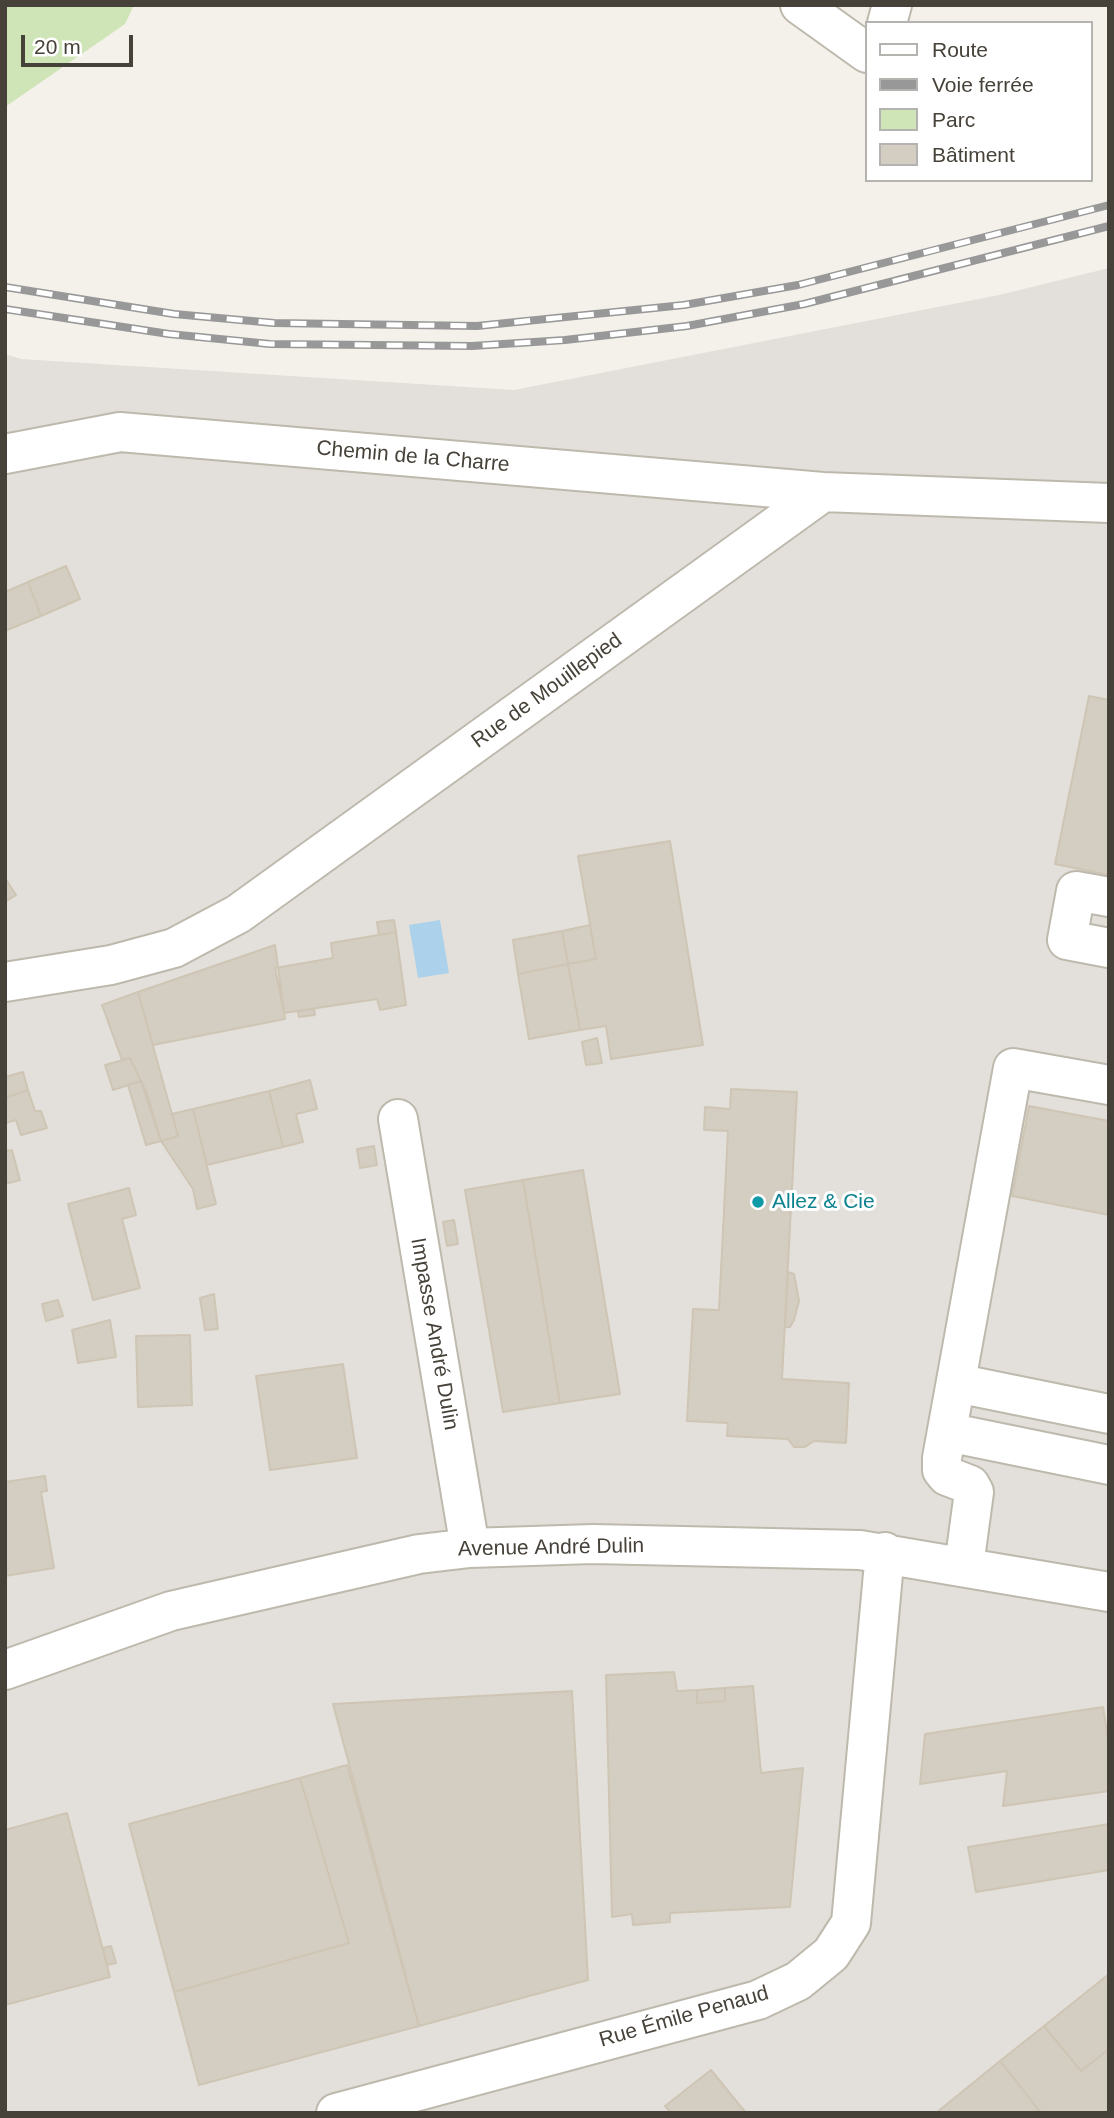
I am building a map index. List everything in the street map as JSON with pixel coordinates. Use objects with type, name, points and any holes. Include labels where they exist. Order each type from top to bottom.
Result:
[{"type":"street","points":[[800,5],[866,52]]},
{"type":"street","name":"Chemin de la Charre","points":[[5,454],[120,432],[822,492]]},
{"type":"street","points":[[822,492],[1109,503]]},
{"type":"street","name":"Rue de Mouillepied","points":[[5,982],[111,965],[174,948],[238,914],[822,492]]},
{"type":"street","points":[[1109,897],[1076,891],[1067,940],[1109,948]]},
{"type":"street","points":[[964,1566],[974,1492],[970,1485],[947,1476],[942,1470],[1013,1068],[1109,1085]]},
{"type":"street","name":"Impasse André Dulin","points":[[398,1119],[470,1548]]},
{"type":"street","points":[[956,1383],[1109,1414]]},
{"type":"street","points":[[947,1432],[1109,1465]]},
{"type":"street","name":"Avenue André Dulin","points":[[5,1670],[171,1611],[419,1554],[470,1548],[593,1544],[885,1552],[1109,1592]]},
{"type":"street","name":"Rue Émile Penaud","points":[[336,2113],[758,2000],[798,1981],[831,1954],[851,1923],[885,1552]]},
{"type":"shaded area","points":[[1109,268],[1109,2113],[5,2113],[5,354],[21,359],[514,390],[999,295]]},
{"type":"green space","points":[[5,5],[134,5],[125,24],[5,107]]},
{"type":"water","points":[[440,920],[449,973],[418,978],[409,925]]},
{"type":"building","points":[[66,566],[80,599],[41,616],[28,582]]},
{"type":"building","points":[[28,582],[41,616],[5,631],[5,592]]},
{"type":"building","points":[[1089,696],[1109,700],[1109,875],[1055,864]]},
{"type":"building","points":[[670,841],[703,1045],[611,1059],[606,1026],[580,1030],[568,964],[596,959],[578,856]]},
{"type":"building","points":[[5,878],[16,895],[5,902]]},
{"type":"building","points":[[394,920],[396,932],[379,935],[377,922]]},
{"type":"building","points":[[590,925],[596,959],[568,964],[562,931]]},
{"type":"building","points":[[562,931],[568,964],[518,974],[513,940]]},
{"type":"building","points":[[396,932],[406,1005],[380,1010],[377,999],[284,1013],[275,968],[333,958],[331,943]]},
{"type":"building","points":[[275,945],[285,1019],[153,1045],[138,992]]},
{"type":"building","points":[[568,964],[580,1030],[529,1039],[518,974]]},
{"type":"building","points":[[138,992],[178,1136],[161,1141],[147,1094],[130,1058],[122,1060],[102,1005]]},
{"type":"building","points":[[314,1009],[315,1015],[299,1017],[298,1011]]},
{"type":"building","points":[[597,1038],[602,1063],[586,1065],[582,1042]]},
{"type":"building","points":[[130,1058],[141,1081],[113,1090],[105,1065]]},
{"type":"building","points":[[23,1072],[28,1090],[5,1098],[5,1077]]},
{"type":"building","points":[[310,1080],[317,1109],[296,1114],[303,1142],[283,1147],[269,1091]]},
{"type":"building","points":[[141,1081],[161,1141],[146,1145],[128,1085]]},
{"type":"building","name":"Allez & Cie","points":[[731,1089],[797,1092],[782,1379],[849,1383],[846,1443],[814,1441],[805,1447],[794,1447],[788,1439],[727,1436],[728,1423],[687,1421],[693,1309],[719,1310],[728,1131],[704,1130],[705,1107],[730,1109]]},
{"type":"building","points":[[28,1090],[35,1111],[41,1111],[47,1128],[21,1135],[16,1120],[5,1123],[5,1098]]},
{"type":"building","points":[[269,1091],[283,1147],[207,1165],[193,1109]]},
{"type":"building","points":[[1029,1106],[1109,1121],[1109,1215],[1012,1196]]},
{"type":"building","points":[[193,1109],[216,1204],[197,1209],[193,1189],[161,1141],[178,1136],[172,1114]]},
{"type":"building","points":[[374,1146],[377,1165],[360,1168],[357,1149]]},
{"type":"building","points":[[12,1150],[20,1180],[5,1184],[5,1151]]},
{"type":"building","points":[[583,1170],[620,1394],[560,1403],[523,1180]]},
{"type":"building","points":[[523,1180],[560,1403],[503,1412],[465,1190]]},
{"type":"building","points":[[129,1188],[136,1215],[122,1219],[140,1288],[93,1300],[68,1204]]},
{"type":"building","points":[[454,1220],[458,1244],[447,1246],[443,1222]]},
{"type":"building","points":[[788,1272],[794,1274],[799,1301],[794,1320],[790,1327],[785,1327]]},
{"type":"building","points":[[214,1294],[218,1329],[205,1330],[200,1298]]},
{"type":"building","points":[[58,1300],[63,1316],[46,1321],[42,1304]]},
{"type":"building","points":[[110,1320],[116,1357],[78,1363],[72,1330]]},
{"type":"building","points":[[190,1335],[192,1405],[138,1407],[136,1336]]},
{"type":"building","points":[[343,1364],[357,1458],[270,1470],[256,1376]]},
{"type":"building","points":[[45,1476],[47,1491],[41,1492],[54,1568],[5,1576],[5,1482]]},
{"type":"building","points":[[674,1672],[677,1691],[697,1690],[697,1703],[725,1701],[725,1688],[753,1686],[761,1773],[803,1768],[790,1907],[670,1913],[670,1922],[633,1925],[632,1914],[612,1917],[606,1675]]},
{"type":"building","points":[[725,1688],[725,1701],[697,1703],[697,1690]]},
{"type":"building","points":[[572,1691],[588,1980],[419,2026],[333,1704]]},
{"type":"building","points":[[1103,1707],[1109,1745],[1109,1791],[1003,1806],[1007,1771],[920,1784],[925,1734]]},
{"type":"building","points":[[347,1765],[419,2026],[199,2085],[174,1992],[349,1943],[300,1778]]},
{"type":"building","points":[[300,1778],[349,1943],[174,1992],[129,1824]]},
{"type":"building","points":[[67,1813],[110,1977],[5,2005],[5,1830]]},
{"type":"building","points":[[1109,1824],[1109,1870],[976,1892],[968,1847]]},
{"type":"building","points":[[111,1946],[116,1963],[107,1965],[103,1948]]},
{"type":"building","points":[[1109,1974],[1109,2049],[1081,2071],[1044,2026]]},
{"type":"building","points":[[1044,2026],[1081,2071],[1109,2049],[1109,2113],[1041,2113],[1000,2061]]},
{"type":"building","points":[[1000,2061],[1041,2113],[936,2113]]},
{"type":"building","points":[[711,2070],[746,2113],[671,2113],[665,2106]]},
{"type":"railway","points":[[5,287],[174,314],[274,323],[477,326],[684,305],[798,285],[1109,205]]},
{"type":"railway","points":[[5,309],[169,334],[270,344],[472,346],[565,340],[687,326],[804,304],[1109,226]]},
{"type":"place","name":"Allez & Cie","points":[[758,1202]]}]
